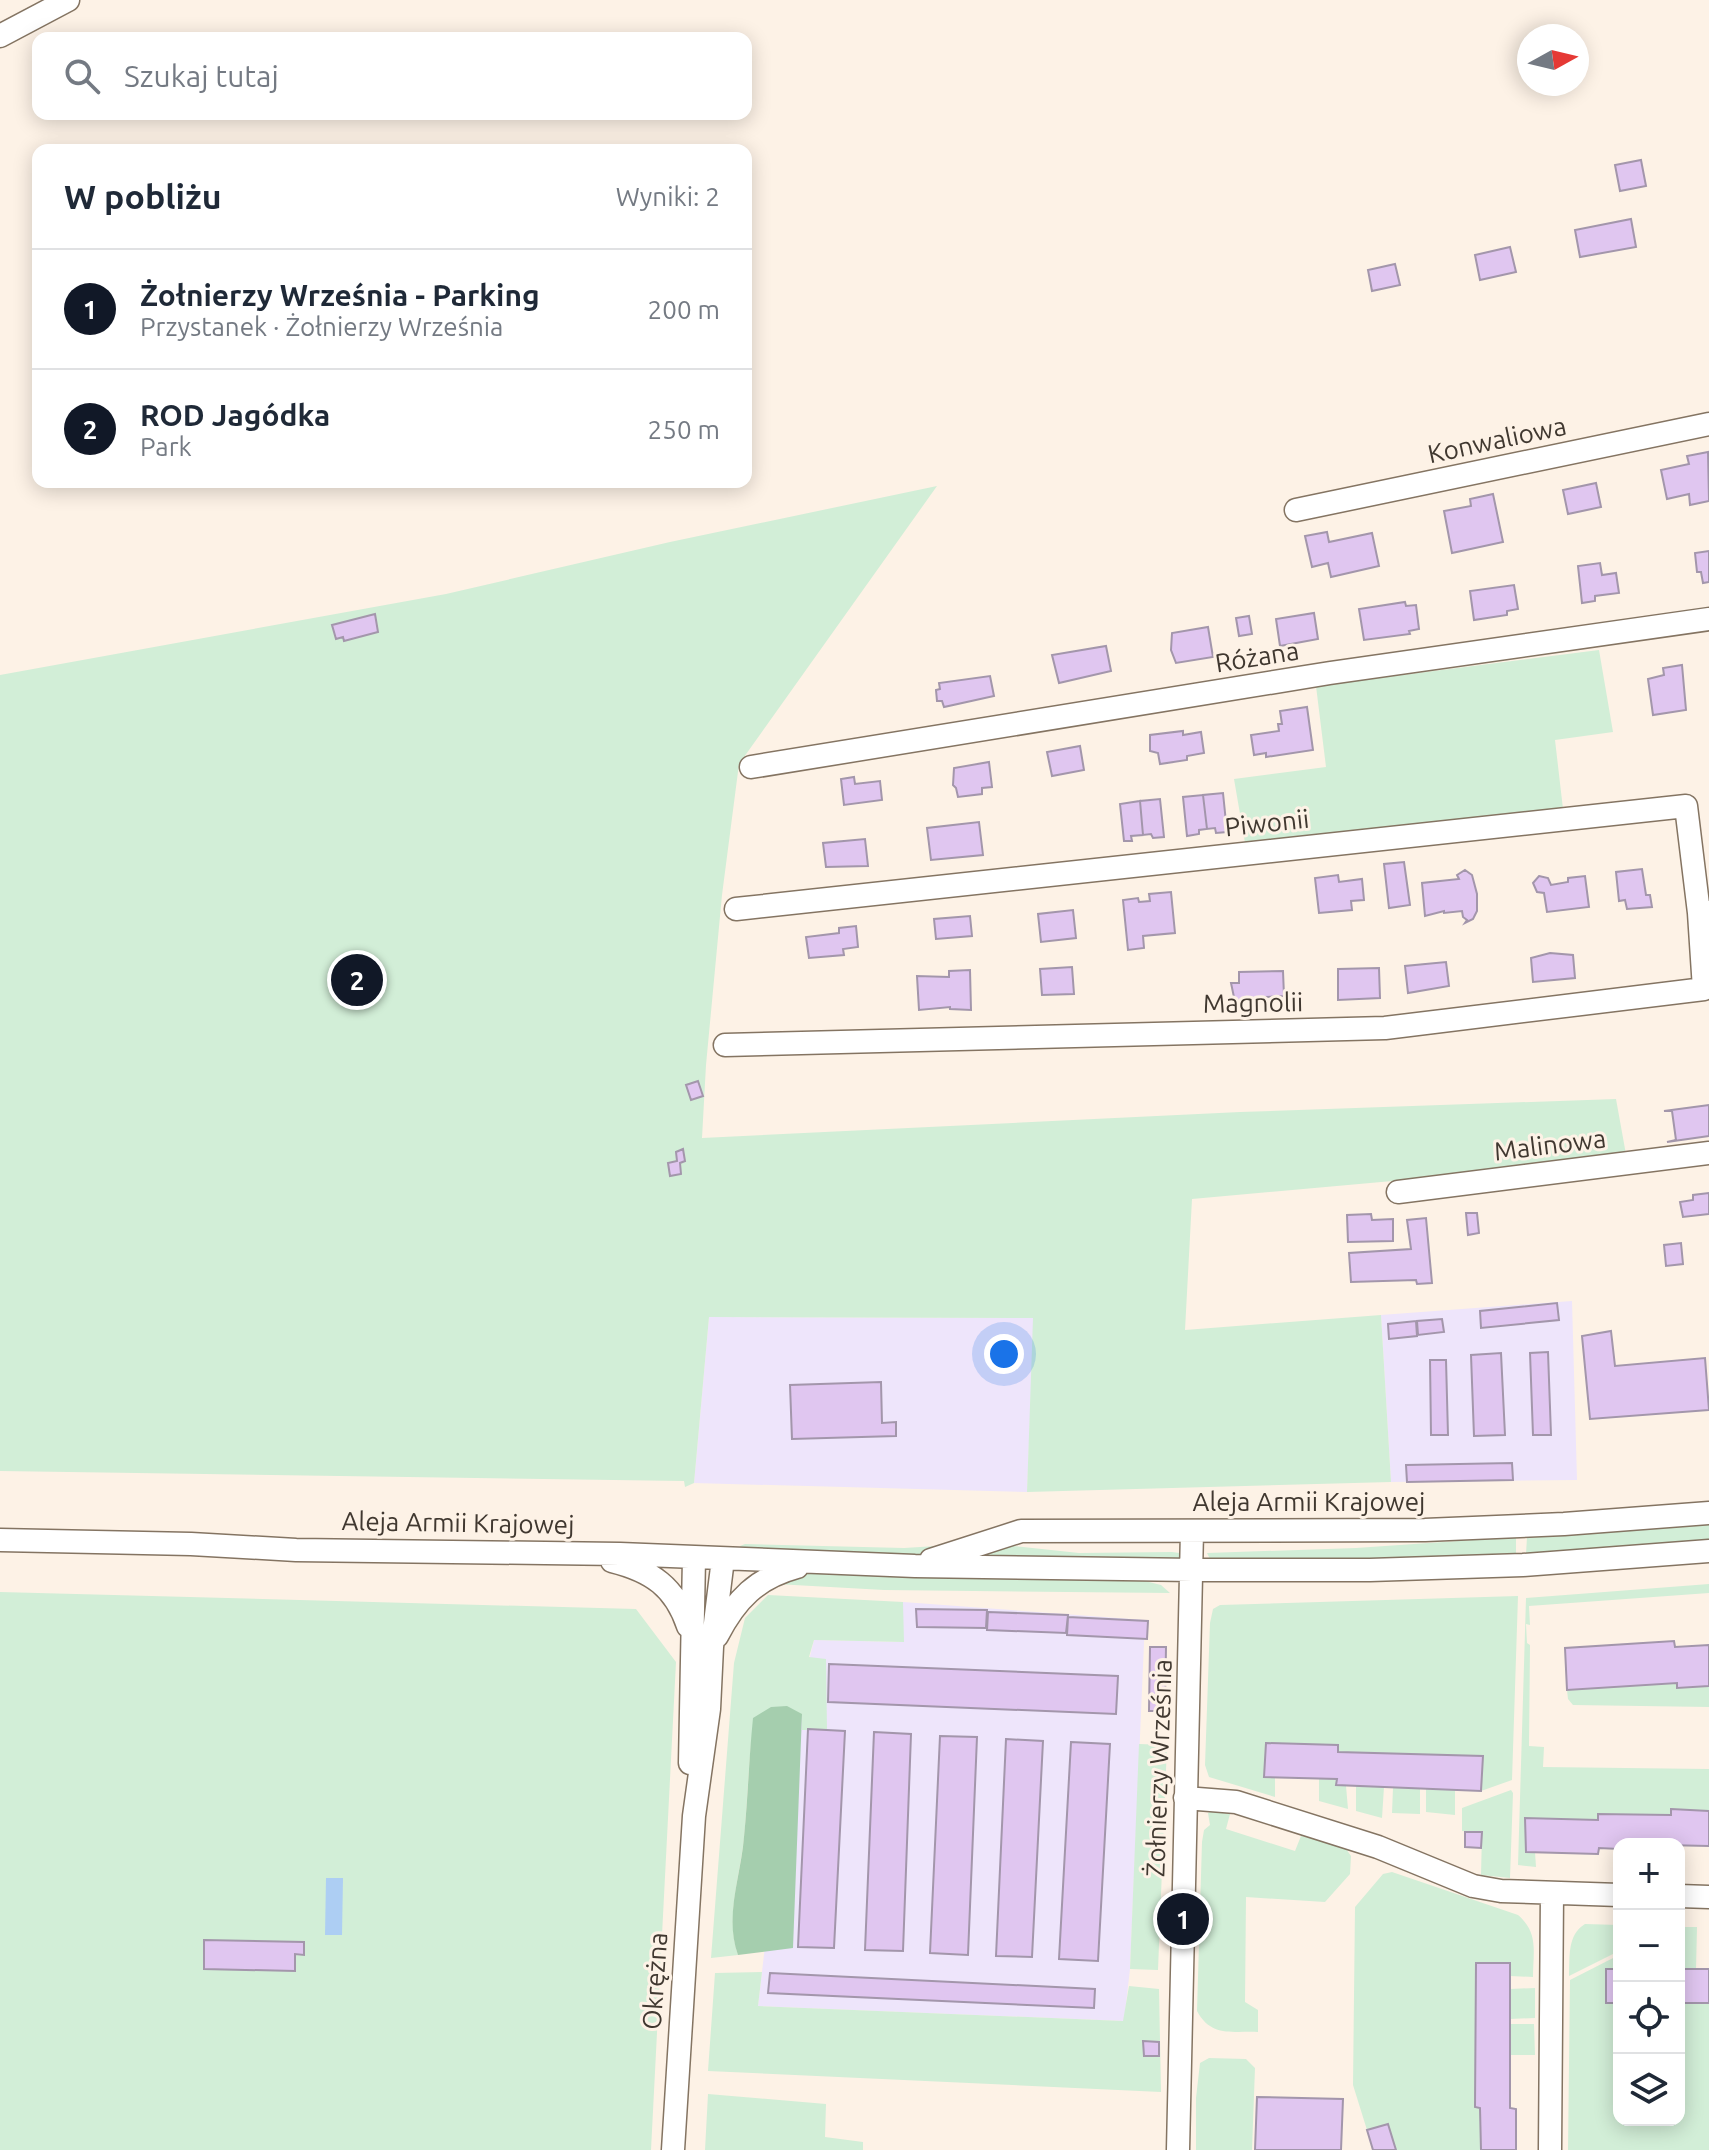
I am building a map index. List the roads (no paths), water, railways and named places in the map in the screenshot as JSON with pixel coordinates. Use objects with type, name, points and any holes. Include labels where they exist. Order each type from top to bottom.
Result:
[{"type":"street","points":[[0,36],[68,0]]},
{"type":"street","name":"Konwaliowa","points":[[1296,510],[1709,424]]},
{"type":"street","name":"Różana","points":[[751,767],[1330,673],[1709,619]]},
{"type":"street","name":"Piwonii","points":[[736,909],[1686,806],[1704,913]]},
{"type":"street","name":"Magnolii","points":[[725,1045],[1385,1028],[1704,989],[1704,913]]},
{"type":"street","name":"Malinowa","points":[[1398,1192],[1709,1153]]},
{"type":"street","name":"Aleja Armii Krajowej","points":[[915,1566],[1021,1531],[1425,1530],[1709,1513]]},
{"type":"street","name":"Żołnierzy Września","points":[[1178,2150],[1192,1531]]},
{"type":"street","name":"Aleja Armii Krajowej","points":[[0,1540],[191,1544],[296,1550],[580,1553],[915,1566],[1193,1570],[1370,1570],[1508,1565],[1709,1551]]},
{"type":"street","points":[[580,1553],[629,1565],[664,1585],[680,1604],[691,1637]]},
{"type":"street","name":"Okrężna","points":[[694,1816],[690,1777],[691,1637],[708,1558]]},
{"type":"street","name":"Okrężna","points":[[673,2150],[694,1816],[708,1722],[712,1647],[708,1558]]},
{"type":"street","points":[[712,1647],[735,1604],[754,1585],[782,1571],[817,1562]]},
{"type":"street","points":[[1185,1798],[1236,1802],[1378,1847],[1473,1886],[1501,1891],[1613,1895]]},
{"type":"street","points":[[1550,2150],[1552,1893]]},
{"type":"street","points":[[1685,1896],[1709,1897]]},
{"type":"water","points":[[326,1878],[343,1878],[342,1935],[325,1935]]},
{"type":"place","name":"ROD Jagódka","points":[[357,980]]},
{"type":"place","name":"Żołnierzy Września - Parking","points":[[1183,1919]]}]
